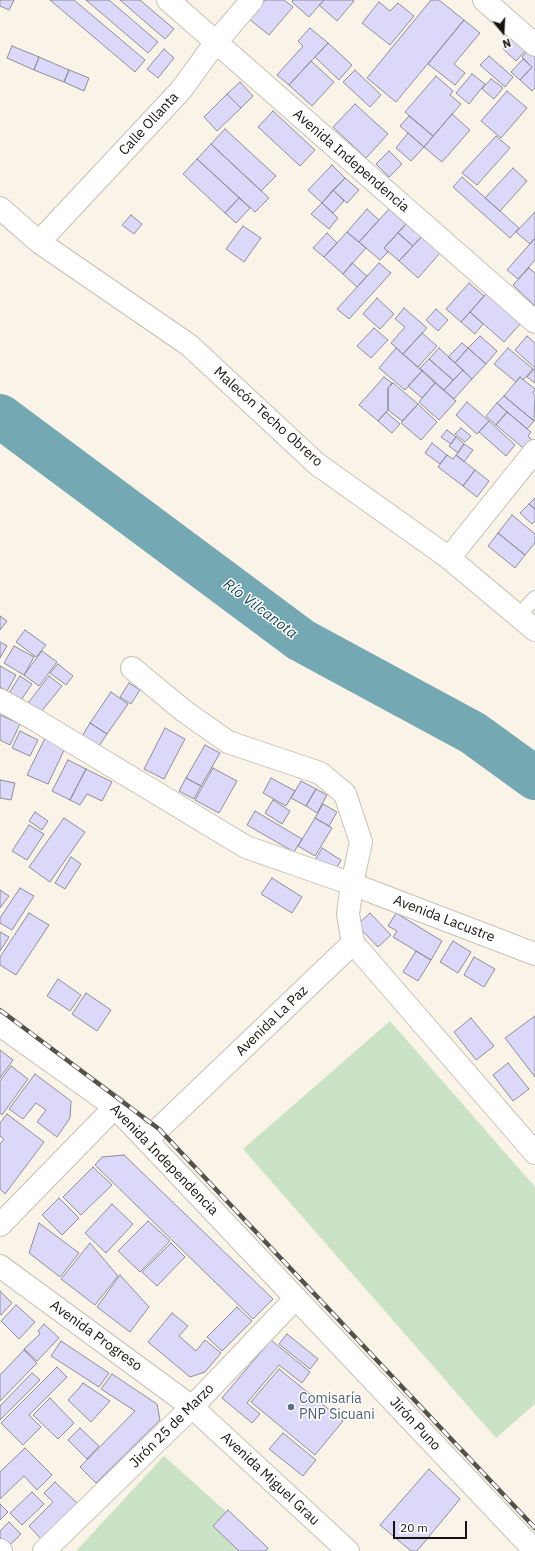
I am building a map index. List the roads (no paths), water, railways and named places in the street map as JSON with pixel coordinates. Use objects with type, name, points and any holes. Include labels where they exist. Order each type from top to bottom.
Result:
[{"type":"street","name":"Avenida Independencia","points":[[168,0],[535,322]]},
{"type":"street","name":"Calle Ollanta","points":[[39,242],[181,90],[216,42],[252,0]]},
{"type":"street","points":[[484,0],[535,45]]},
{"type":"street","name":"Malecón Techo Obrero","points":[[0,208],[39,242],[189,345],[317,464],[449,558],[535,630]]},
{"type":"street","points":[[449,558],[535,451]]},
{"type":"street","points":[[132,668],[184,711],[228,742],[320,773],[345,794],[362,842],[352,884],[348,914],[353,943],[535,1153]]},
{"type":"street","name":"Avenida Lacustre","points":[[0,700],[246,847],[352,884],[535,954]]},
{"type":"street","name":"Avenida La Paz","points":[[147,1140],[353,943]]},
{"type":"street","name":"Avenida Independencia","points":[[0,1025],[115,1107],[296,1298]]},
{"type":"street","points":[[0,1225],[115,1107]]},
{"type":"street","name":"Avenida Progreso","points":[[0,1266],[192,1407]]},
{"type":"street","name":"Jirón 25 de Marzo","points":[[44,1551],[192,1407],[296,1298]]},
{"type":"street","name":"Jirón Puno","points":[[296,1298],[535,1551]]},
{"type":"street","name":"Avenida Miguel Grau","points":[[192,1407],[348,1551]]},
{"type":"lane","points":[[518,616],[535,598]]},
{"type":"waterway","name":"Río Vilcanota","points":[[0,416],[301,640],[473,733],[535,778]]},
{"type":"railway","points":[[0,1010],[159,1129],[535,1528]]},
{"type":"place","name":"Comisaría PNP Sicuani","points":[[291,1407]]}]
